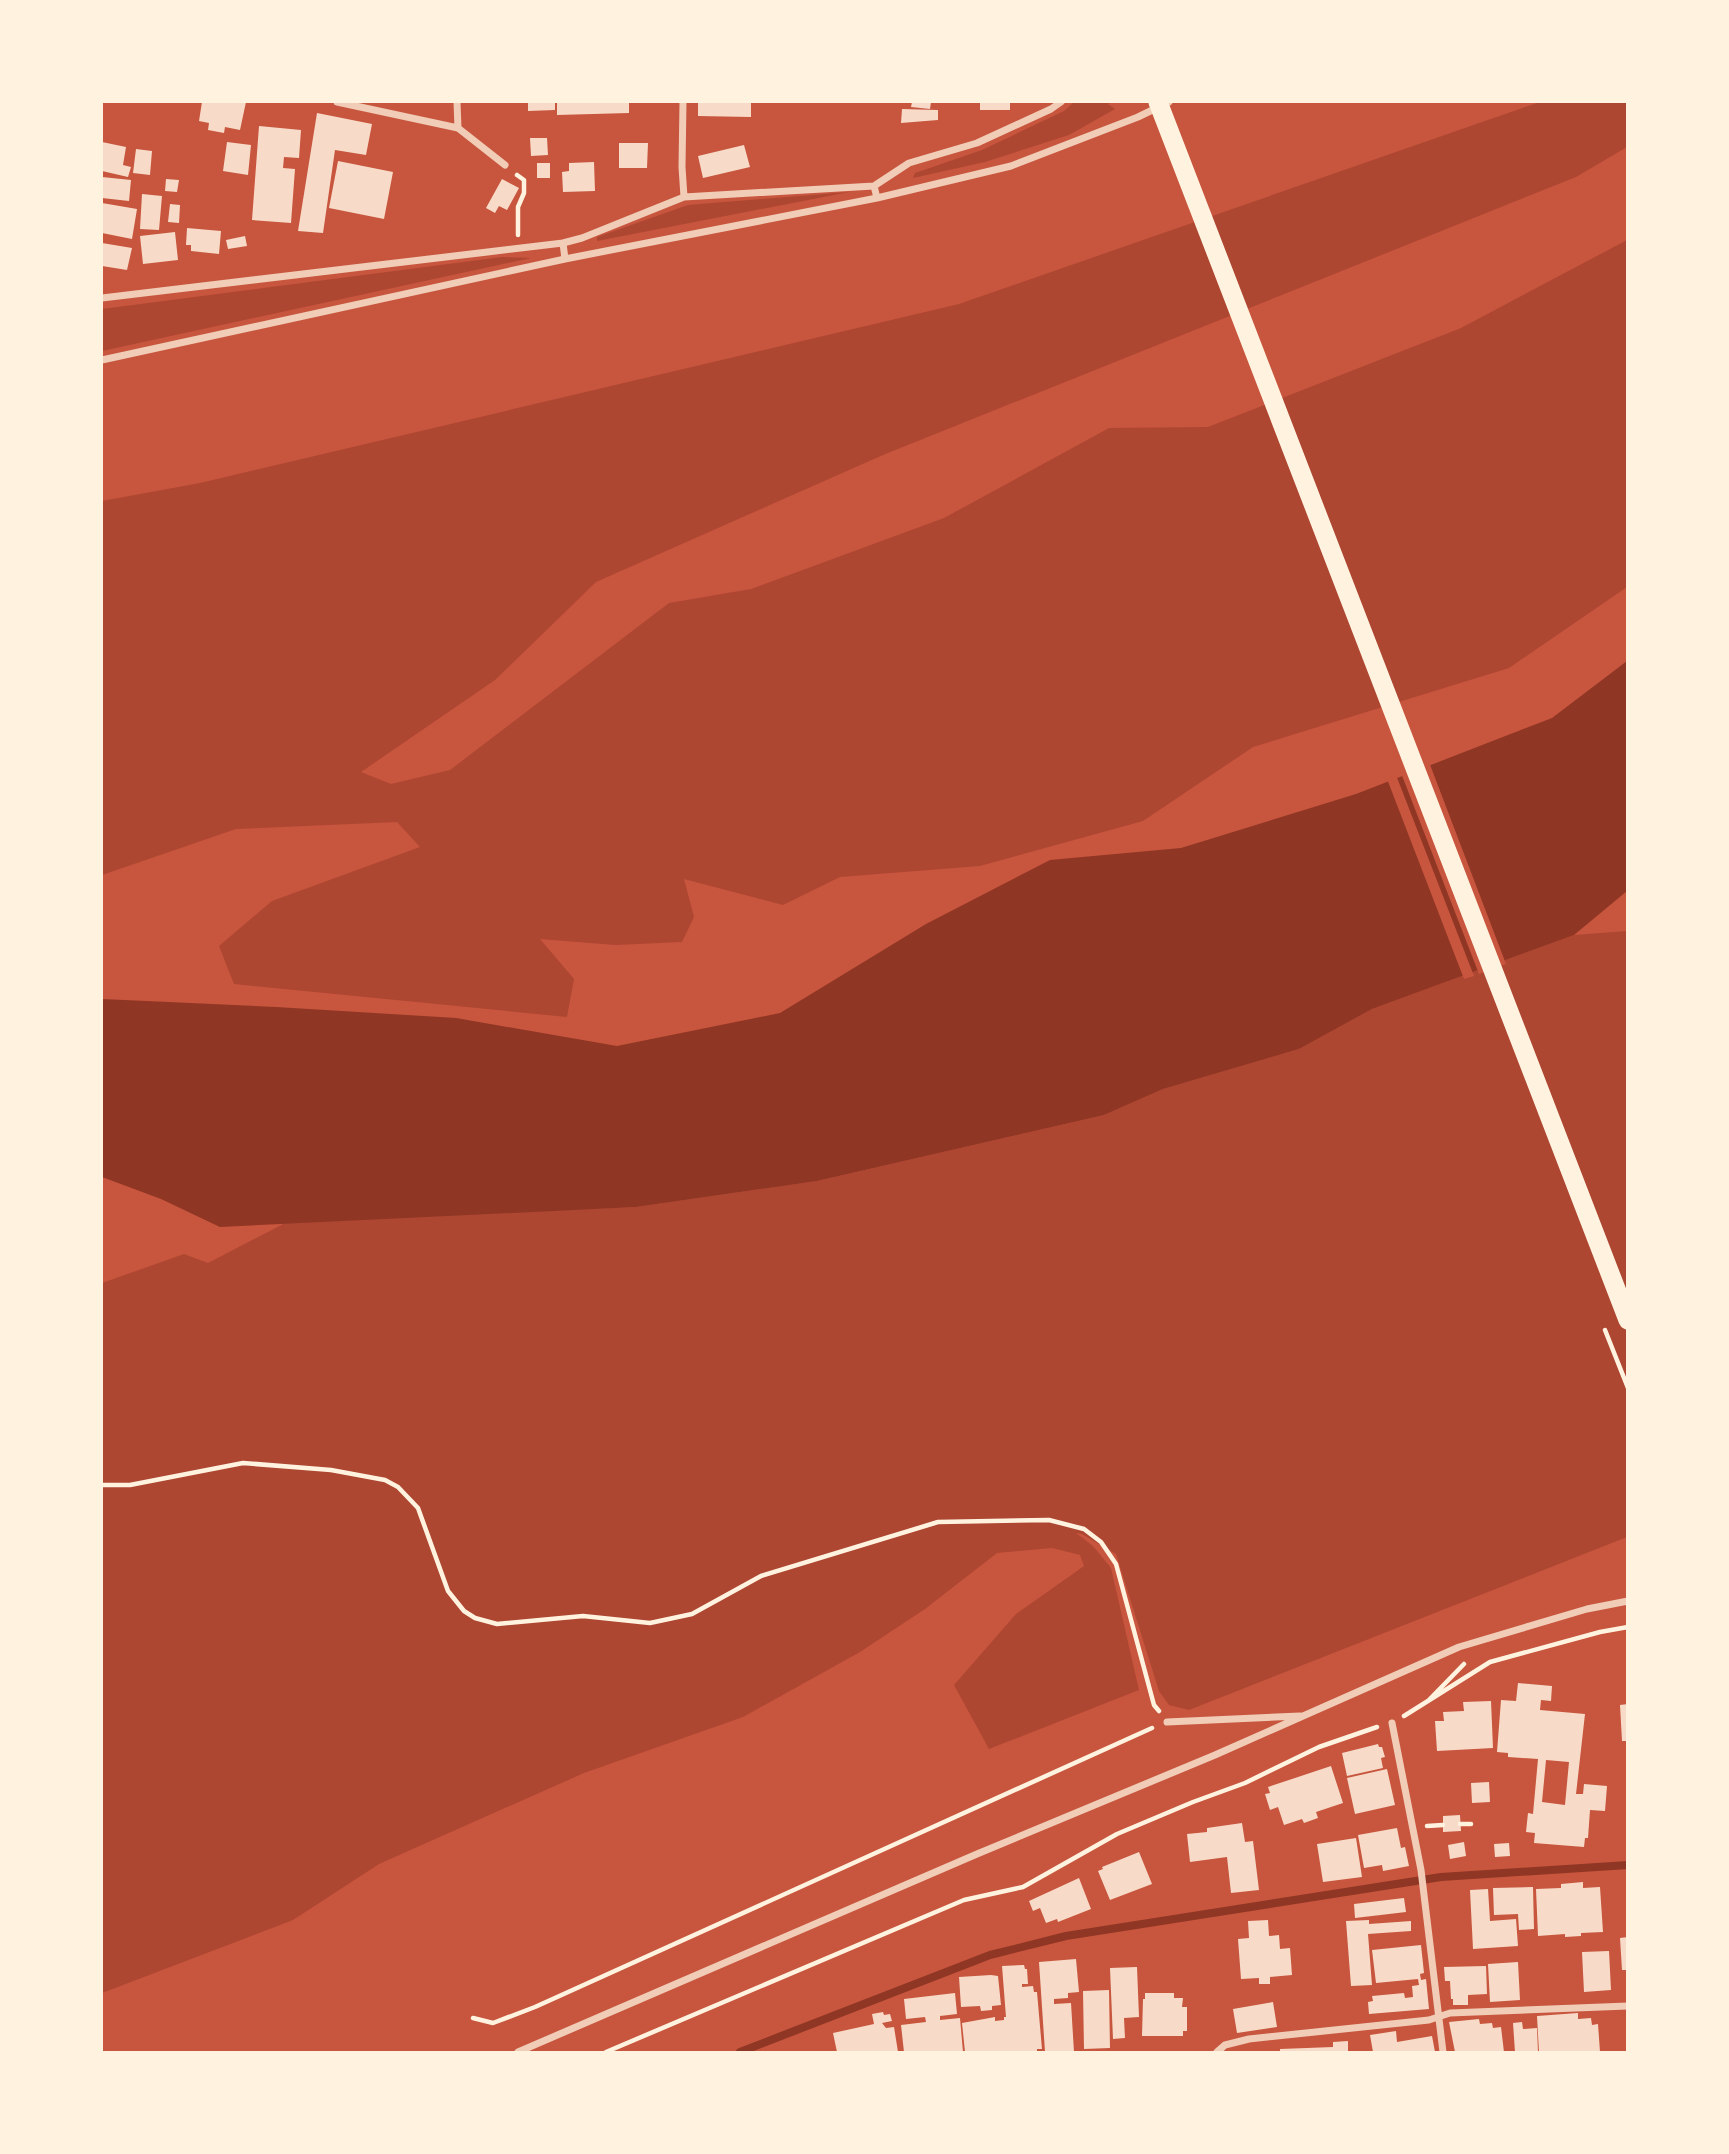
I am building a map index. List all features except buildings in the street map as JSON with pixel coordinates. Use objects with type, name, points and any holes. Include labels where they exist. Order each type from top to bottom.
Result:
[{"type":"highway","points":[[1162,103],[1170,131],[1628,1320]]},
{"type":"street","points":[[337,102],[458,128],[505,165]]},
{"type":"street","points":[[457,102],[458,128]]},
{"type":"street","points":[[683,102],[684,197]]},
{"type":"street","points":[[102,298],[563,243],[684,197],[874,186],[908,163],[977,143],[1061,102]]},
{"type":"street","points":[[102,360],[565,259],[877,198],[1011,166],[1138,117],[1162,103]]},
{"type":"street","points":[[874,186],[877,198]]},
{"type":"street","points":[[563,243],[565,259]]},
{"type":"street","points":[[518,2053],[1459,1647],[1587,1609],[1628,1601]]},
{"type":"street","points":[[1167,1722],[1304,1716]]},
{"type":"street","points":[[1392,1723],[1421,1870],[1443,2053]]},
{"type":"street","points":[[1217,2053],[1225,2045],[1249,2039],[1429,2020],[1450,2013],[1628,2006]]},
{"type":"path","points":[[505,165],[524,180],[524,193],[519,208],[518,250]]},
{"type":"path","points":[[102,1485],[130,1485],[243,1463],[331,1470],[385,1480],[398,1486],[418,1508],[448,1591],[455,1601],[475,1618],[497,1624],[583,1616],[650,1623],[692,1614],[761,1576],[938,1522],[1049,1520],[1084,1529],[1101,1542],[1116,1564],[1154,1705],[1167,1722],[535,2007],[493,2022],[473,2018]]},
{"type":"path","points":[[606,2053],[964,1900],[1023,1887],[1117,1834],[1245,1783],[1319,1747],[1392,1723],[1490,1662],[1628,1627]]},
{"type":"path","points":[[1423,1706],[1490,1638]]},
{"type":"path","points":[[1460,1824],[1471,1824]]},
{"type":"shaded area","points":[[1074,102],[1111,102],[1108,104],[1115,109],[1069,135],[985,162],[913,178],[915,173],[982,150],[1064,111]]},
{"type":"shaded area","points":[[1540,102],[1627,102],[1627,147],[1576,177],[883,455],[596,582],[495,680],[361,772],[391,784],[450,770],[669,603],[751,589],[944,518],[1109,428],[1208,427],[1461,328],[1627,240],[1627,587],[1509,668],[1253,747],[1143,821],[980,866],[840,877],[783,905],[684,879],[694,917],[682,942],[615,945],[540,939],[574,979],[567,1017],[234,984],[219,946],[272,901],[420,847],[397,822],[236,829],[102,875],[102,501],[200,483],[959,304]]},
{"type":"shaded area","points":[[849,192],[597,241],[597,237],[688,205]]},
{"type":"shaded area","points":[[502,257],[531,258],[102,351],[102,309]]},
{"type":"shaded area","points":[[1627,661],[1627,891],[1574,935],[1372,1009],[1299,1049],[1163,1089],[1104,1115],[817,1181],[636,1207],[220,1227],[161,1199],[102,1177],[102,999],[456,1018],[617,1046],[780,1013],[926,924],[1050,860],[1181,848],[1356,794],[1552,718]]},
{"type":"shaded area","points":[[1627,931],[1627,1537],[1189,1710],[1169,1705],[1159,1691],[1116,1554],[1076,1533],[1093,1546],[1111,1568],[1139,1690],[989,1749],[954,1685],[1016,1614],[1084,1566],[1080,1555],[1052,1548],[997,1553],[925,1609],[860,1652],[743,1717],[584,1773],[379,1864],[293,1920],[102,1993],[102,1283],[184,1254],[208,1263],[287,1222],[636,1207],[817,1181],[1104,1115],[1163,1089],[1299,1049],[1372,1009],[1574,935]]},
{"type":"pier","points":[[1429,762],[1506,964],[1479,974],[1401,773]]},
{"type":"pier","points":[[1396,775],[1474,976],[1464,979],[1387,779]]},
{"type":"waterway","points":[[740,2052],[990,1955],[1066,1936],[1441,1877],[1628,1865]]}]
